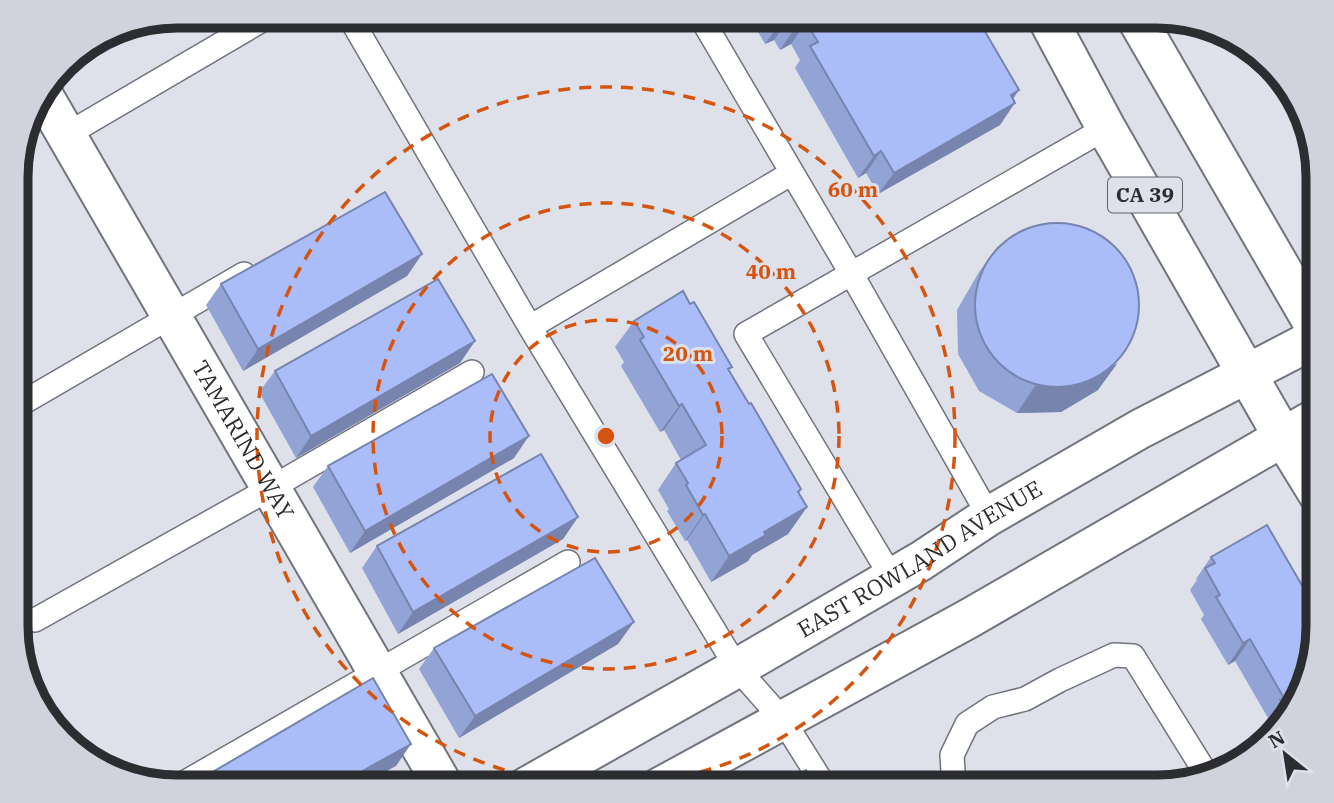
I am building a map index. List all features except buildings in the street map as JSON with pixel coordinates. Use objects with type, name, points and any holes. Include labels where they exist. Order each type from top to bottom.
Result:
[{"type":"street","name":"CA 39","points":[[1052,28],[1106,128],[1306,474]]},
{"type":"street","points":[[1142,28],[1306,313]]},
{"type":"street","name":"TAMARIND WAY","points":[[48,103],[437,775]]},
{"type":"street","name":"EAST ROWLAND AVENUE","points":[[547,775],[892,578],[989,516],[1140,429],[1306,341]]},
{"type":"street","points":[[682,775],[968,619],[1306,424]]},
{"type":"lane","points":[[66,135],[248,28]]},
{"type":"lane","points":[[356,28],[530,327],[737,668],[783,720],[817,775]]},
{"type":"lane","points":[[707,28],[989,516]]},
{"type":"lane","points":[[892,578],[746,334],[1106,128]]},
{"type":"lane","points":[[530,327],[792,173]]},
{"type":"lane","points":[[28,400],[265,262]]},
{"type":"lane","points":[[35,620],[472,372]]},
{"type":"lane","points":[[198,775],[568,562]]},
{"type":"lane","points":[[953,775],[952,755],[967,724],[993,707],[1026,699],[1114,655],[1133,656],[1202,768]]}]
